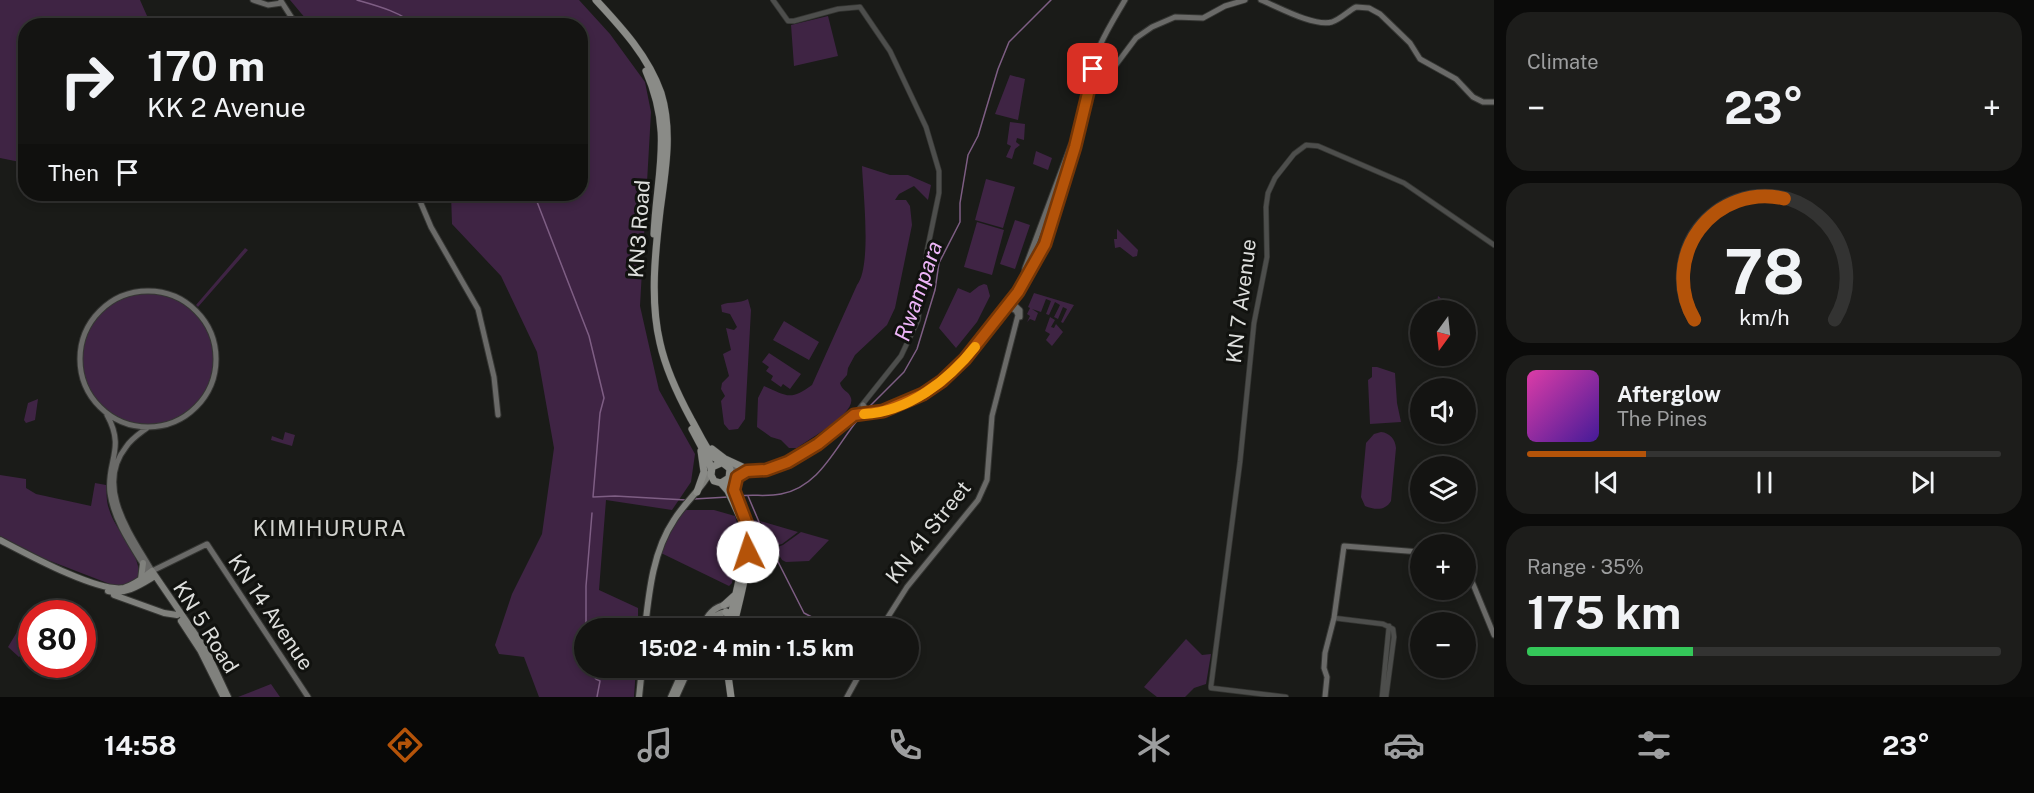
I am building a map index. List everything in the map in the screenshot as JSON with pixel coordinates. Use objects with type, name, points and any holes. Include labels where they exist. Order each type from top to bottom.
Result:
[{"type":"highway","name":"KN3 Road","points":[[591,0],[627,40],[646,71],[656,95],[661,116],[662,138],[652,265],[654,329],[664,370],[701,442],[709,461],[712,478],[725,477]]},
{"type":"highway","points":[[596,0],[626,32],[641,53],[655,79],[663,102],[668,142],[657,247],[655,291],[659,341],[675,387],[701,442],[721,463],[729,491],[740,516],[745,540],[744,556],[731,618]]},
{"type":"highway","points":[[648,202],[656,199]]},
{"type":"highway","points":[[701,442],[724,459],[746,471],[737,477],[734,490]]},
{"type":"highway","points":[[697,492],[705,465],[701,442]]},
{"type":"highway","points":[[711,470],[716,464],[721,463]]},
{"type":"highway","points":[[725,477],[734,490],[747,524],[749,542],[747,563],[731,610]]},
{"type":"highway","points":[[729,678],[733,697]]},
{"type":"highway","points":[[732,678],[733,697]]},
{"type":"main road","points":[[252,0],[268,6],[281,1],[292,18]]},
{"type":"main road","points":[[646,618],[657,561],[670,525],[697,492],[704,486],[725,477],[746,471],[771,469],[797,457],[854,415],[883,411],[916,397],[942,381],[965,359],[1009,303],[1040,255],[1048,237],[1077,138],[1093,69],[1103,39],[1125,0]]},
{"type":"main road","points":[[1090,85],[1115,66],[1136,38],[1152,27],[1174,17],[1203,18],[1225,6],[1245,0]]},
{"type":"main road","points":[[1261,0],[1293,14],[1321,22],[1335,21],[1356,7],[1373,10],[1410,43],[1423,61],[1455,79],[1478,100],[1494,102]]},
{"type":"main road","points":[[1093,69],[1096,80]]},
{"type":"main road","points":[[1024,282],[1025,268],[1071,145],[1077,138]]},
{"type":"main road","points":[[420,201],[430,227],[478,309],[494,377],[498,415]]},
{"type":"main road","points":[[106,414],[121,422],[147,427],[173,422],[196,408],[211,386],[215,373],[215,347],[205,322],[197,312],[169,294],[145,291],[123,296],[102,309],[86,329],[80,351],[81,375],[91,397],[106,414],[116,441],[115,458],[110,476],[111,501],[118,519],[152,575]]},
{"type":"main road","name":"KN 41 Street","points":[[887,618],[907,587],[982,494],[987,480],[992,416],[1017,314],[1009,303]]},
{"type":"main road","points":[[863,405],[869,414]]},
{"type":"main road","points":[[147,427],[123,451],[114,484],[118,510],[143,563],[152,575]]},
{"type":"main road","points":[[704,486],[711,470]]},
{"type":"main road","name":"KN 5 Road","points":[[0,542],[40,561],[111,588],[125,587],[152,575]]},
{"type":"main road","name":"KN 5 Road","points":[[0,542],[52,569],[108,591],[118,593],[129,590],[152,575]]},
{"type":"main road","name":"KN 14 Avenue","points":[[152,575],[185,554],[207,544],[308,697]]},
{"type":"main road","points":[[1324,697],[1327,677],[1324,668],[1325,653],[1334,618],[1344,546],[1410,551]]},
{"type":"main road","points":[[141,579],[143,563]]},
{"type":"main road","name":"KN 5 Road","points":[[152,575],[200,650],[226,697]]},
{"type":"main road","name":"KN 5 Road","points":[[152,575],[206,650],[226,697]]},
{"type":"main road","points":[[108,591],[164,613],[177,615]]},
{"type":"main road","points":[[1476,591],[1494,635]]},
{"type":"main road","points":[[708,618],[711,612],[731,610]]},
{"type":"main road","points":[[714,618],[731,610]]},
{"type":"main road","points":[[639,697],[641,678]]},
{"type":"main road","points":[[671,697],[680,678]]},
{"type":"main road","points":[[676,697],[685,678]]},
{"type":"main road","points":[[847,697],[857,678]]},
{"type":"street","points":[[773,0],[788,21],[838,9],[860,7],[890,51],[920,114],[939,171],[939,193],[927,251],[918,320],[901,356],[854,415]]},
{"type":"street","name":"KN 7 Avenue","points":[[1286,697],[1211,688],[1240,462],[1254,323],[1267,257],[1267,197],[1275,178],[1301,148],[1306,145],[1318,146],[1404,183],[1494,245]]},
{"type":"street","points":[[1334,618],[1389,626],[1384,697]]},
{"type":"shaded area","points":[[0,0],[140,0],[148,18],[18,18],[18,162],[0,158]]},
{"type":"shaded area","points":[[290,0],[579,0],[610,34],[645,82],[651,112],[640,306],[659,390],[695,454],[691,482],[672,510],[606,500],[599,590],[638,608],[638,618],[574,618],[574,678],[635,678],[634,697],[539,697],[524,657],[499,654],[495,645],[512,594],[542,534],[554,448],[537,352],[501,276],[452,224],[451,201],[588,201],[588,18],[305,18]]},
{"type":"shaded area","points":[[828,16],[838,56],[794,66],[791,25]]},
{"type":"shaded area","points":[[1010,75],[1025,79],[1018,120],[995,114]]},
{"type":"shaded area","points":[[1010,122],[1025,124],[1024,140],[1017,138],[1016,142],[1020,145],[1015,149],[1012,159],[1006,157],[1011,146],[1007,144]]},
{"type":"shaded area","points":[[1036,151],[1052,158],[1048,170],[1033,164]]},
{"type":"shaded area","points":[[862,166],[890,175],[908,175],[931,185],[928,200],[914,186],[899,194],[895,200],[906,200],[910,206],[912,225],[895,308],[887,325],[855,355],[847,375],[840,383],[850,396],[851,404],[830,426],[797,448],[789,448],[781,440],[771,437],[757,427],[758,398],[764,386],[793,395],[812,385],[862,275],[865,210]]},
{"type":"shaded area","points":[[986,179],[1015,187],[1003,228],[975,220]]},
{"type":"shaded area","points":[[1015,220],[1030,225],[1015,269],[1000,264]]},
{"type":"shaded area","points":[[977,222],[1004,230],[992,275],[964,267]]},
{"type":"shaded area","points":[[1117,229],[1138,250],[1137,256],[1133,257],[1120,247],[1115,248],[1114,239],[1117,239]]},
{"type":"shaded area","points":[[245,248],[248,250],[198,307],[196,305]]},
{"type":"shaded area","points":[[984,284],[987,285],[990,296],[977,322],[956,348],[939,328],[958,288],[970,293]]},
{"type":"shaded area","points":[[148,293],[173,298],[194,313],[209,334],[214,359],[209,384],[194,405],[173,420],[148,425],[123,420],[102,405],[87,384],[82,359],[87,334],[102,313],[123,298]]},
{"type":"shaded area","points":[[1034,293],[1074,305],[1063,323],[1061,322],[1067,309],[1063,307],[1058,319],[1054,317],[1060,305],[1055,302],[1049,315],[1046,314],[1051,301],[1046,299],[1041,312],[1032,309],[1038,313],[1035,321],[1030,319],[1027,322],[1030,316],[1027,314],[1030,308],[1028,307]]},
{"type":"shaded area","points":[[748,299],[751,310],[745,419],[738,429],[729,430],[724,424],[721,401],[725,396],[721,389],[722,383],[729,376],[723,354],[731,350],[726,328],[734,330],[737,327],[730,314],[722,312],[721,305]]},
{"type":"shaded area","points":[[1050,317],[1055,320],[1051,327],[1054,328],[1056,324],[1063,332],[1052,346],[1046,340],[1050,334],[1045,331]]},
{"type":"shaded area","points":[[784,321],[819,342],[809,360],[773,340]]},
{"type":"shaded area","points":[[769,353],[801,374],[790,389],[783,384],[781,387],[771,380],[773,376],[766,371],[769,367],[762,362]]},
{"type":"shaded area","points":[[1372,367],[1395,373],[1401,422],[1370,424],[1368,380],[1372,377]]},
{"type":"shaded area","points":[[38,399],[35,420],[26,423],[24,420],[28,403]]},
{"type":"shaded area","points":[[285,432],[295,435],[292,446],[271,440],[272,436],[283,440]]},
{"type":"shaded area","points":[[1381,432],[1392,437],[1396,448],[1391,501],[1386,507],[1376,509],[1365,506],[1361,497],[1366,443],[1374,434]]},
{"type":"shaded area","points":[[0,475],[26,479],[26,488],[36,494],[91,506],[95,483],[106,485],[112,518],[132,551],[139,569],[139,578],[126,585],[115,586],[45,559],[0,536]]},
{"type":"shaded area","points":[[686,510],[714,510],[735,516],[742,540],[741,553],[736,554],[732,583],[729,586],[661,553],[678,517]]},
{"type":"shaded area","points":[[747,518],[758,521],[764,536],[750,540],[751,527]]},
{"type":"shaded area","points":[[760,521],[798,532],[782,544],[774,546]]},
{"type":"shaded area","points":[[801,532],[829,540],[809,561],[786,562],[782,560],[775,548]]},
{"type":"shaded area","points":[[17,632],[18,656],[8,647]]},
{"type":"shaded area","points":[[1186,639],[1202,655],[1211,654],[1206,684],[1194,688],[1185,697],[1157,697],[1144,687]]},
{"type":"shaded area","points":[[271,684],[280,697],[238,697]]},
{"type":"waterway","points":[[357,0],[406,18]]},
{"type":"waterway","name":"Rwampara","points":[[868,408],[904,372],[917,349],[935,290],[939,263],[960,222],[960,203],[968,155],[978,136],[998,69],[1009,42],[1051,0]]},
{"type":"waterway","points":[[537,201],[589,336],[604,398],[600,413],[593,497],[686,500]]},
{"type":"waterway","name":"Rwampara","points":[[738,496],[781,494],[807,483],[827,462],[861,416]]},
{"type":"waterway","points":[[748,496],[765,536]]},
{"type":"waterway","points":[[694,499],[728,497]]},
{"type":"waterway","points":[[586,618],[586,586],[592,513]]},
{"type":"waterway","points":[[767,540],[804,613],[814,618]]},
{"type":"waterway","points":[[595,678],[600,681],[597,697]]},
{"type":"slow traffic","points":[[864,414],[883,411],[923,394],[942,381],[975,347]]},
{"type":"district","name":"KIMIHURURA","points":[[330,528]]},
{"type":"route","points":[[748,552],[747,524],[734,490],[737,477],[747,471],[771,469],[788,462],[818,444],[854,415],[883,411],[923,394],[942,381],[965,359],[1018,292],[1048,237],[1075,147],[1090,85],[1096,80],[1093,69]]}]
